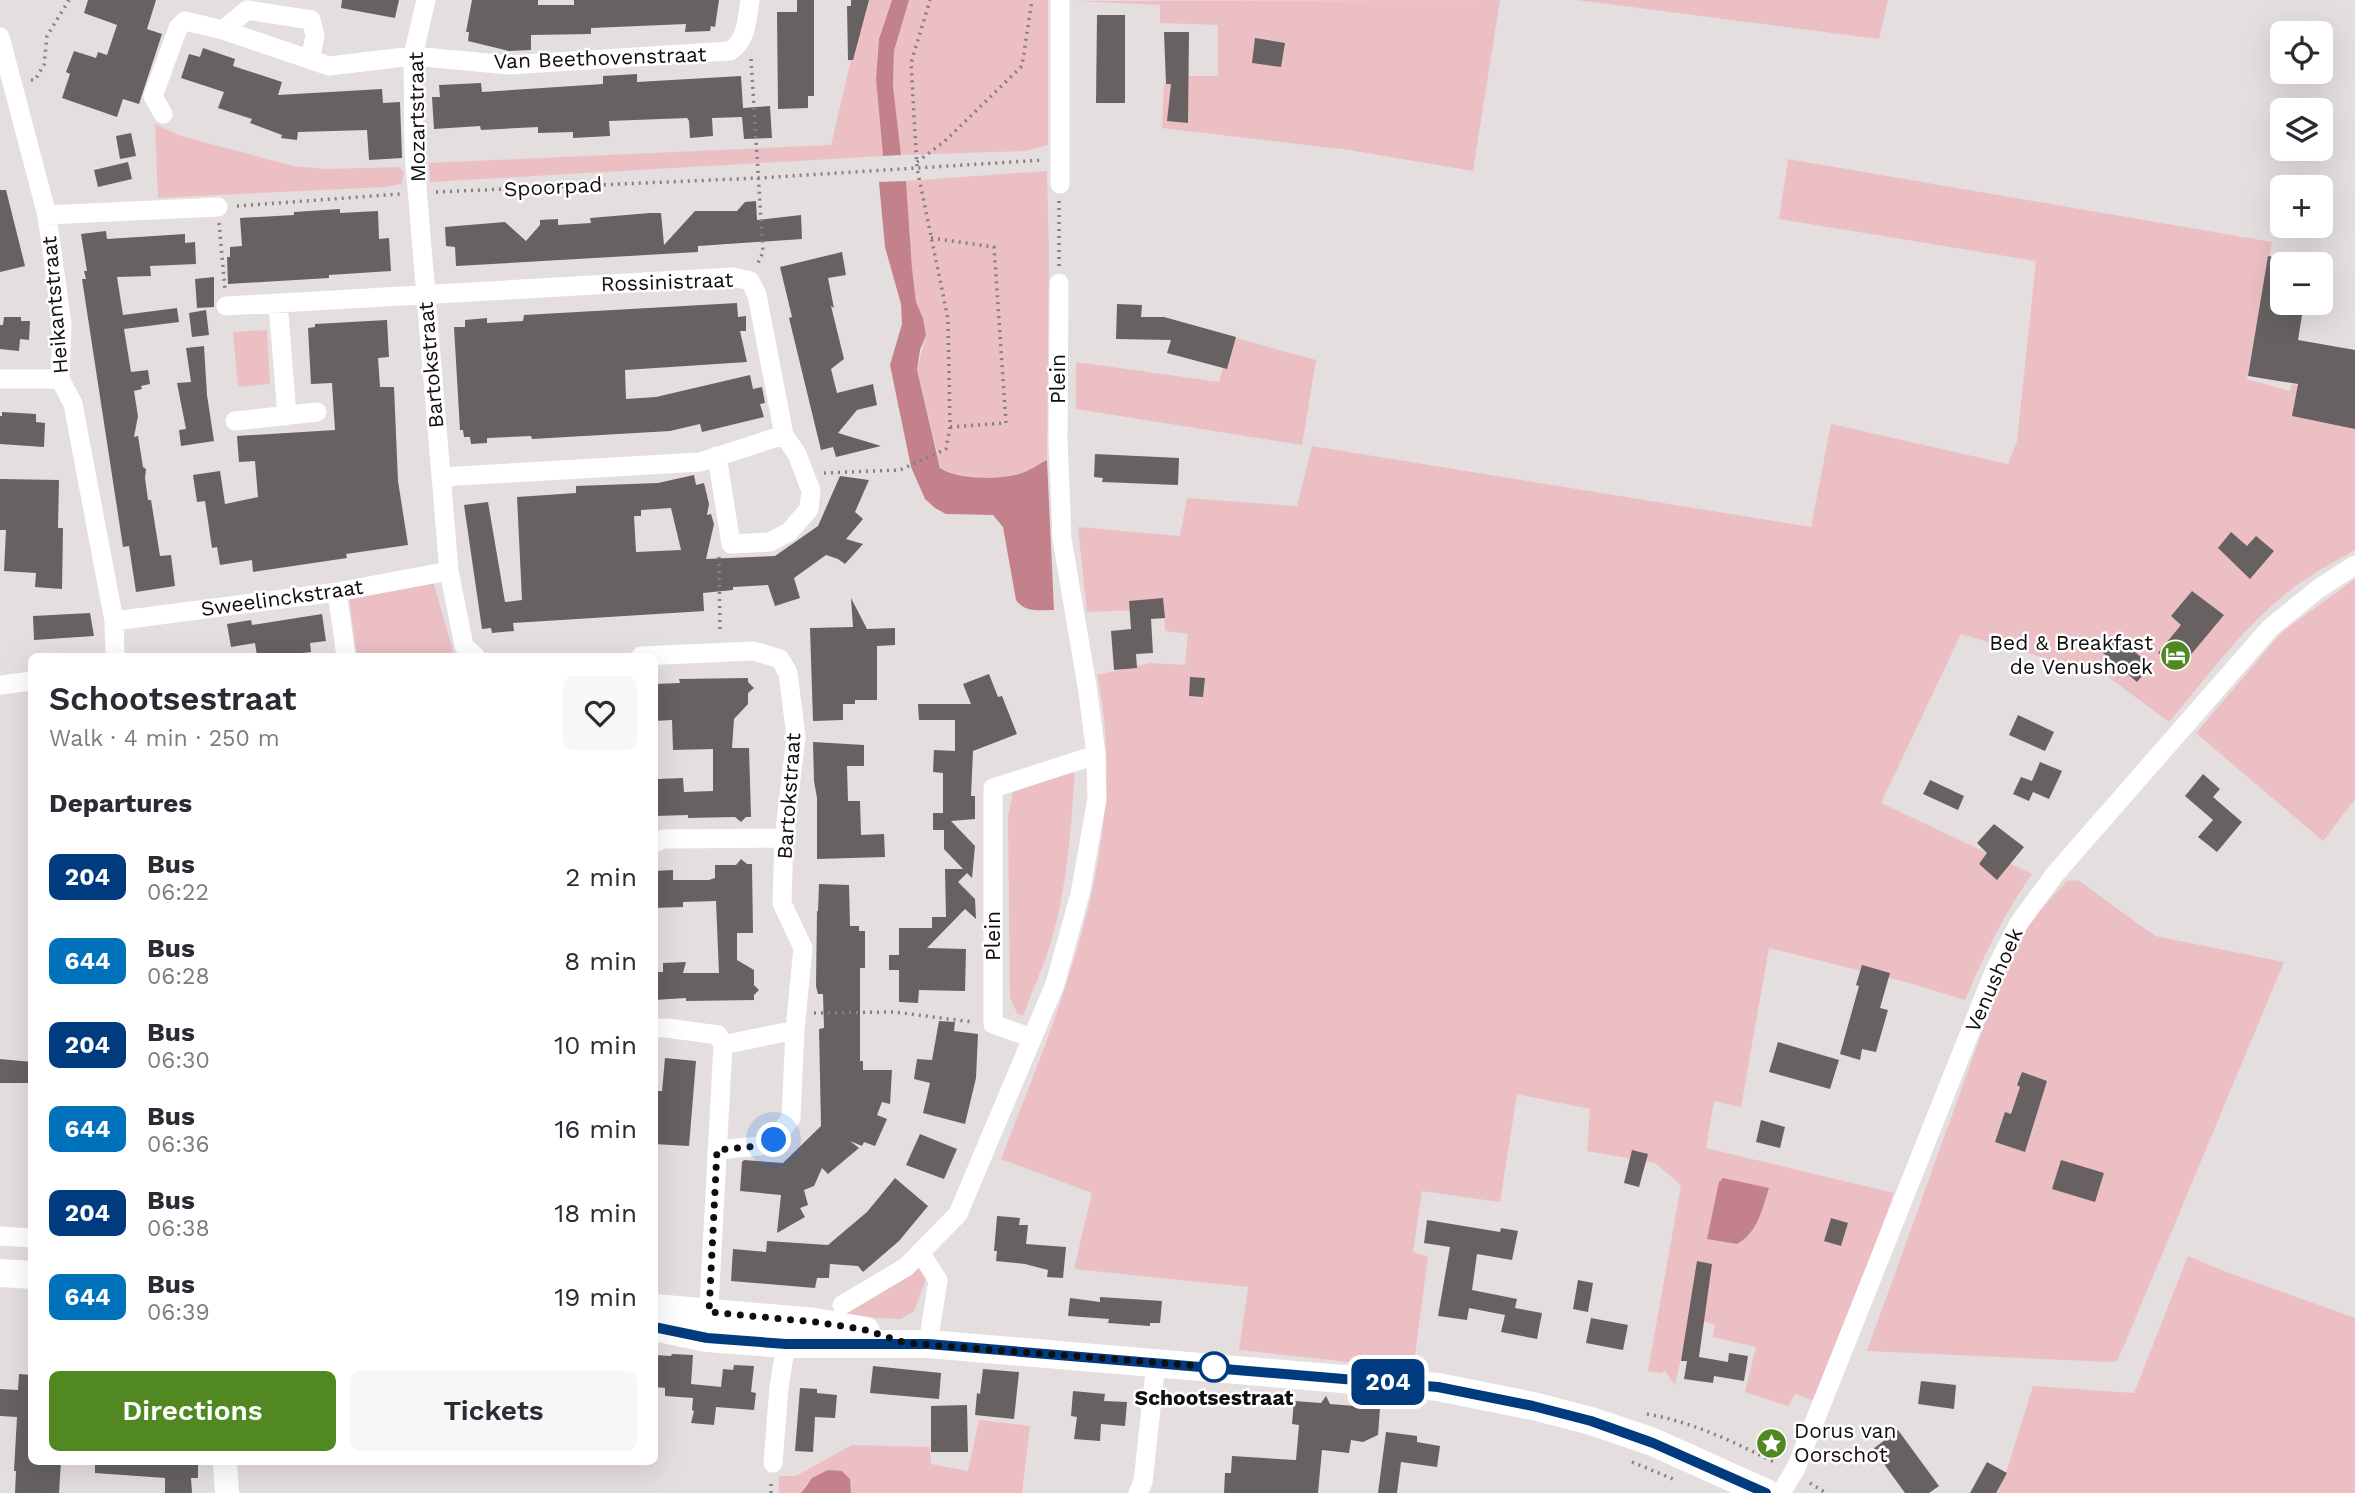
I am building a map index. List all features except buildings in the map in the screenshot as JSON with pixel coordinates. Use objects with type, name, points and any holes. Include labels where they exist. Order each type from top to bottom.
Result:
[{"type":"main road","points":[[0,1273],[28,1275]]},
{"type":"main road","points":[[658,1309],[786,1344],[917,1343],[1438,1387],[1591,1421],[1653,1443],[1766,1493]]},
{"type":"main road","points":[[658,1327],[815,1322],[862,1329],[917,1343]]},
{"type":"street","name":"Mozartstraat","points":[[418,193],[414,152],[413,56],[426,0]]},
{"type":"street","name":"Van Beethovenstraat","points":[[163,114],[153,96],[178,28],[185,21],[223,30],[329,66],[413,56],[509,65],[721,53],[737,47],[745,30],[750,0]]},
{"type":"street","points":[[1059,184],[1060,0]]},
{"type":"street","points":[[223,30],[247,10],[311,20],[315,36],[310,59]]},
{"type":"street","name":"Heikantstraat","points":[[0,37],[47,215],[61,325],[60,379],[73,404],[114,621],[115,653]]},
{"type":"street","name":"Bartokstraat","points":[[418,193],[449,571],[464,646],[470,653]]},
{"type":"street","points":[[47,215],[218,207]]},
{"type":"street","name":"Rossinistraat","points":[[226,306],[733,277],[750,281],[758,295],[785,435],[797,454],[811,491],[809,509],[789,531],[770,542],[731,544]]},
{"type":"street","name":"Plein","points":[[842,1305],[906,1267],[958,1214],[1055,984],[1080,894],[1097,799],[1096,755],[1062,539],[1058,439],[1059,282]]},
{"type":"street","points":[[278,303],[287,416]]},
{"type":"street","points":[[0,379],[60,379]]},
{"type":"street","points":[[235,421],[317,412]]},
{"type":"street","points":[[441,477],[700,461],[785,435]]},
{"type":"street","points":[[717,456],[731,544]]},
{"type":"street","name":"Venushoek","points":[[1781,1493],[1796,1468],[1994,972],[2019,923],[2055,874],[2270,628],[2318,589],[2355,565]]},
{"type":"street","name":"Sweelinckstraat","points":[[114,621],[337,592],[449,571]]},
{"type":"street","points":[[337,592],[346,653]]},
{"type":"street","name":"Bartokstraat","points":[[658,655],[754,651],[780,659],[788,673],[796,737],[784,838],[782,903],[803,948],[791,1118],[774,1140],[759,1146],[717,1150]]},
{"type":"street","points":[[0,685],[28,682]]},
{"type":"street","name":"Plein","points":[[993,1024],[993,788],[1096,755]]},
{"type":"street","points":[[658,841],[664,839],[784,838]]},
{"type":"street","points":[[723,1045],[796,1021]]},
{"type":"street","points":[[993,1024],[1032,1038]]},
{"type":"street","points":[[658,1028],[718,1035],[723,1045],[708,1325]]},
{"type":"street","points":[[0,1236],[28,1238]]},
{"type":"street","points":[[917,1343],[938,1280],[921,1254]]},
{"type":"street","points":[[773,1463],[779,1387],[786,1344],[815,1322]]},
{"type":"street","points":[[1138,1493],[1143,1482],[1156,1362]]},
{"type":"street","points":[[225,1465],[227,1493]]},
{"type":"path","points":[[12,89],[26,81],[35,80],[44,65],[47,36],[69,0]]},
{"type":"path","points":[[804,474],[900,470],[946,449],[950,427],[948,319],[917,168],[911,63],[930,0]]},
{"type":"path","points":[[917,162],[945,141],[1022,66],[1032,0]]},
{"type":"path","points":[[737,47],[751,57],[759,178],[763,253],[750,281]]},
{"type":"path","name":"Spoorpad","points":[[218,207],[418,193],[759,178],[1059,160]]},
{"type":"path","points":[[1059,184],[1059,282]]},
{"type":"path","points":[[218,207],[226,306]]},
{"type":"path","points":[[931,238],[994,247],[1006,423],[950,427]]},
{"type":"path","points":[[721,652],[718,578],[720,545],[731,544]]},
{"type":"path","points":[[796,1021],[894,1012],[993,1024]]},
{"type":"path","points":[[1622,1457],[1680,1482]]},
{"type":"shaded area","points":[[865,0],[892,0],[879,39],[876,79],[883,156],[430,182],[429,163],[831,145]]},
{"type":"shaded area","points":[[892,0],[909,0],[894,51],[893,86],[901,155],[883,156],[876,79],[879,39]]},
{"type":"shaded area","points":[[909,0],[1048,0],[1048,145],[1026,151],[901,155],[893,86],[894,51]]},
{"type":"shaded area","points":[[1500,0],[1473,171],[1349,150],[1162,128],[1164,84],[1186,84],[1187,76],[1218,76],[1218,25],[1160,23],[1160,5],[1077,1]]},
{"type":"shaded area","points":[[1577,0],[1888,0],[1879,39]]},
{"type":"shaded area","points":[[155,124],[181,136],[293,166],[325,169],[400,167],[404,173],[401,184],[385,187],[158,198]]},
{"type":"shaded area","points":[[1788,159],[2272,242],[2247,379],[2290,391],[2292,384],[2355,402],[2355,550],[2299,584],[2266,611],[2169,722],[2107,676],[1961,634],[1881,803],[2032,874],[1995,935],[1965,1000],[1913,984],[1769,948],[1741,1107],[1714,1101],[1706,1148],[1894,1193],[1817,1402],[1795,1394],[1788,1406],[1745,1392],[1756,1347],[1713,1337],[1715,1324],[1690,1319],[1675,1385],[1665,1371],[1648,1371],[1681,1185],[1655,1163],[1587,1151],[1590,1109],[1517,1094],[1500,1202],[1422,1191],[1413,1252],[1428,1257],[1413,1369],[1239,1350],[1248,1287],[1074,1269],[1092,1193],[1001,1159],[1067,983],[1085,922],[1098,861],[1105,799],[1106,737],[1097,675],[1150,663],[1185,665],[1188,634],[1165,631],[1164,609],[1087,612],[1078,527],[1180,536],[1187,498],[1297,506],[1312,446],[1811,527],[1831,424],[2008,464],[2017,441],[2036,261],[1779,219]],"holes":[[[1768,1188],[1759,1219],[1737,1244],[1707,1238]]]},
{"type":"shaded area","points":[[1047,171],[1047,460],[1025,472],[1003,477],[969,476],[949,472],[941,468],[917,370],[926,335],[916,302],[906,181]]},
{"type":"shaded area","points":[[906,181],[916,302],[926,335],[917,370],[940,468],[969,477],[1003,477],[1025,472],[1047,460],[1054,610],[1028,609],[1016,600],[1003,527],[993,515],[946,514],[935,508],[925,499],[911,467],[890,365],[902,324],[901,304],[885,247],[879,182]]},
{"type":"shaded area","points":[[267,330],[270,384],[238,387],[233,332]]},
{"type":"shaded area","points":[[1232,337],[1316,360],[1302,445],[1076,409],[1076,362],[1219,382]]},
{"type":"shaded area","points":[[2355,579],[2355,799],[2323,841],[2196,733],[2282,632]]},
{"type":"shaded area","points":[[433,581],[453,651],[357,653],[349,597]]},
{"type":"shaded area","points":[[1075,771],[1061,903],[1050,946],[1023,1016],[1017,1013],[1010,998],[1008,816],[1013,792]]},
{"type":"shaded area","points":[[2078,880],[2155,936],[2284,962],[2123,1348],[2117,1361],[2110,1362],[1867,1351],[1999,985],[2018,942],[2033,918],[2067,881]]},
{"type":"shaded area","points":[[1723,1178],[1769,1188],[1755,1227],[1737,1244],[1707,1239],[1719,1182]]},
{"type":"shaded area","points":[[2188,1256],[2355,1318],[2355,1493],[1994,1493],[2006,1473],[2033,1386],[2134,1393]]},
{"type":"shaded area","points":[[919,1267],[930,1268],[914,1311],[901,1319],[837,1316]]},
{"type":"shaded area","points":[[979,1420],[1030,1426],[1022,1493],[851,1493],[850,1479],[842,1471],[835,1471],[812,1478],[801,1493],[779,1493],[779,1476],[796,1476],[852,1445],[930,1447],[931,1464],[968,1471]]},
{"type":"shaded area","points":[[828,1470],[842,1471],[850,1479],[851,1493],[801,1493],[812,1478]]},
{"type":"bus line","name":"204","points":[[658,1328],[707,1338],[786,1344],[928,1344],[1438,1387],[1591,1421],[1702,1463],[1766,1493]]},
{"type":"place","name":"Bed & Breakfast de Venushoek","points":[[2176,655]]},
{"type":"place","name":"Schootsestraat","points":[[1214,1367]]},
{"type":"place","name":"Dorus van Oorschot","points":[[1771,1443]]},
{"type":"route","points":[[774,1140],[759,1146],[717,1150],[709,1312],[862,1329],[906,1343],[1214,1367]]}]
